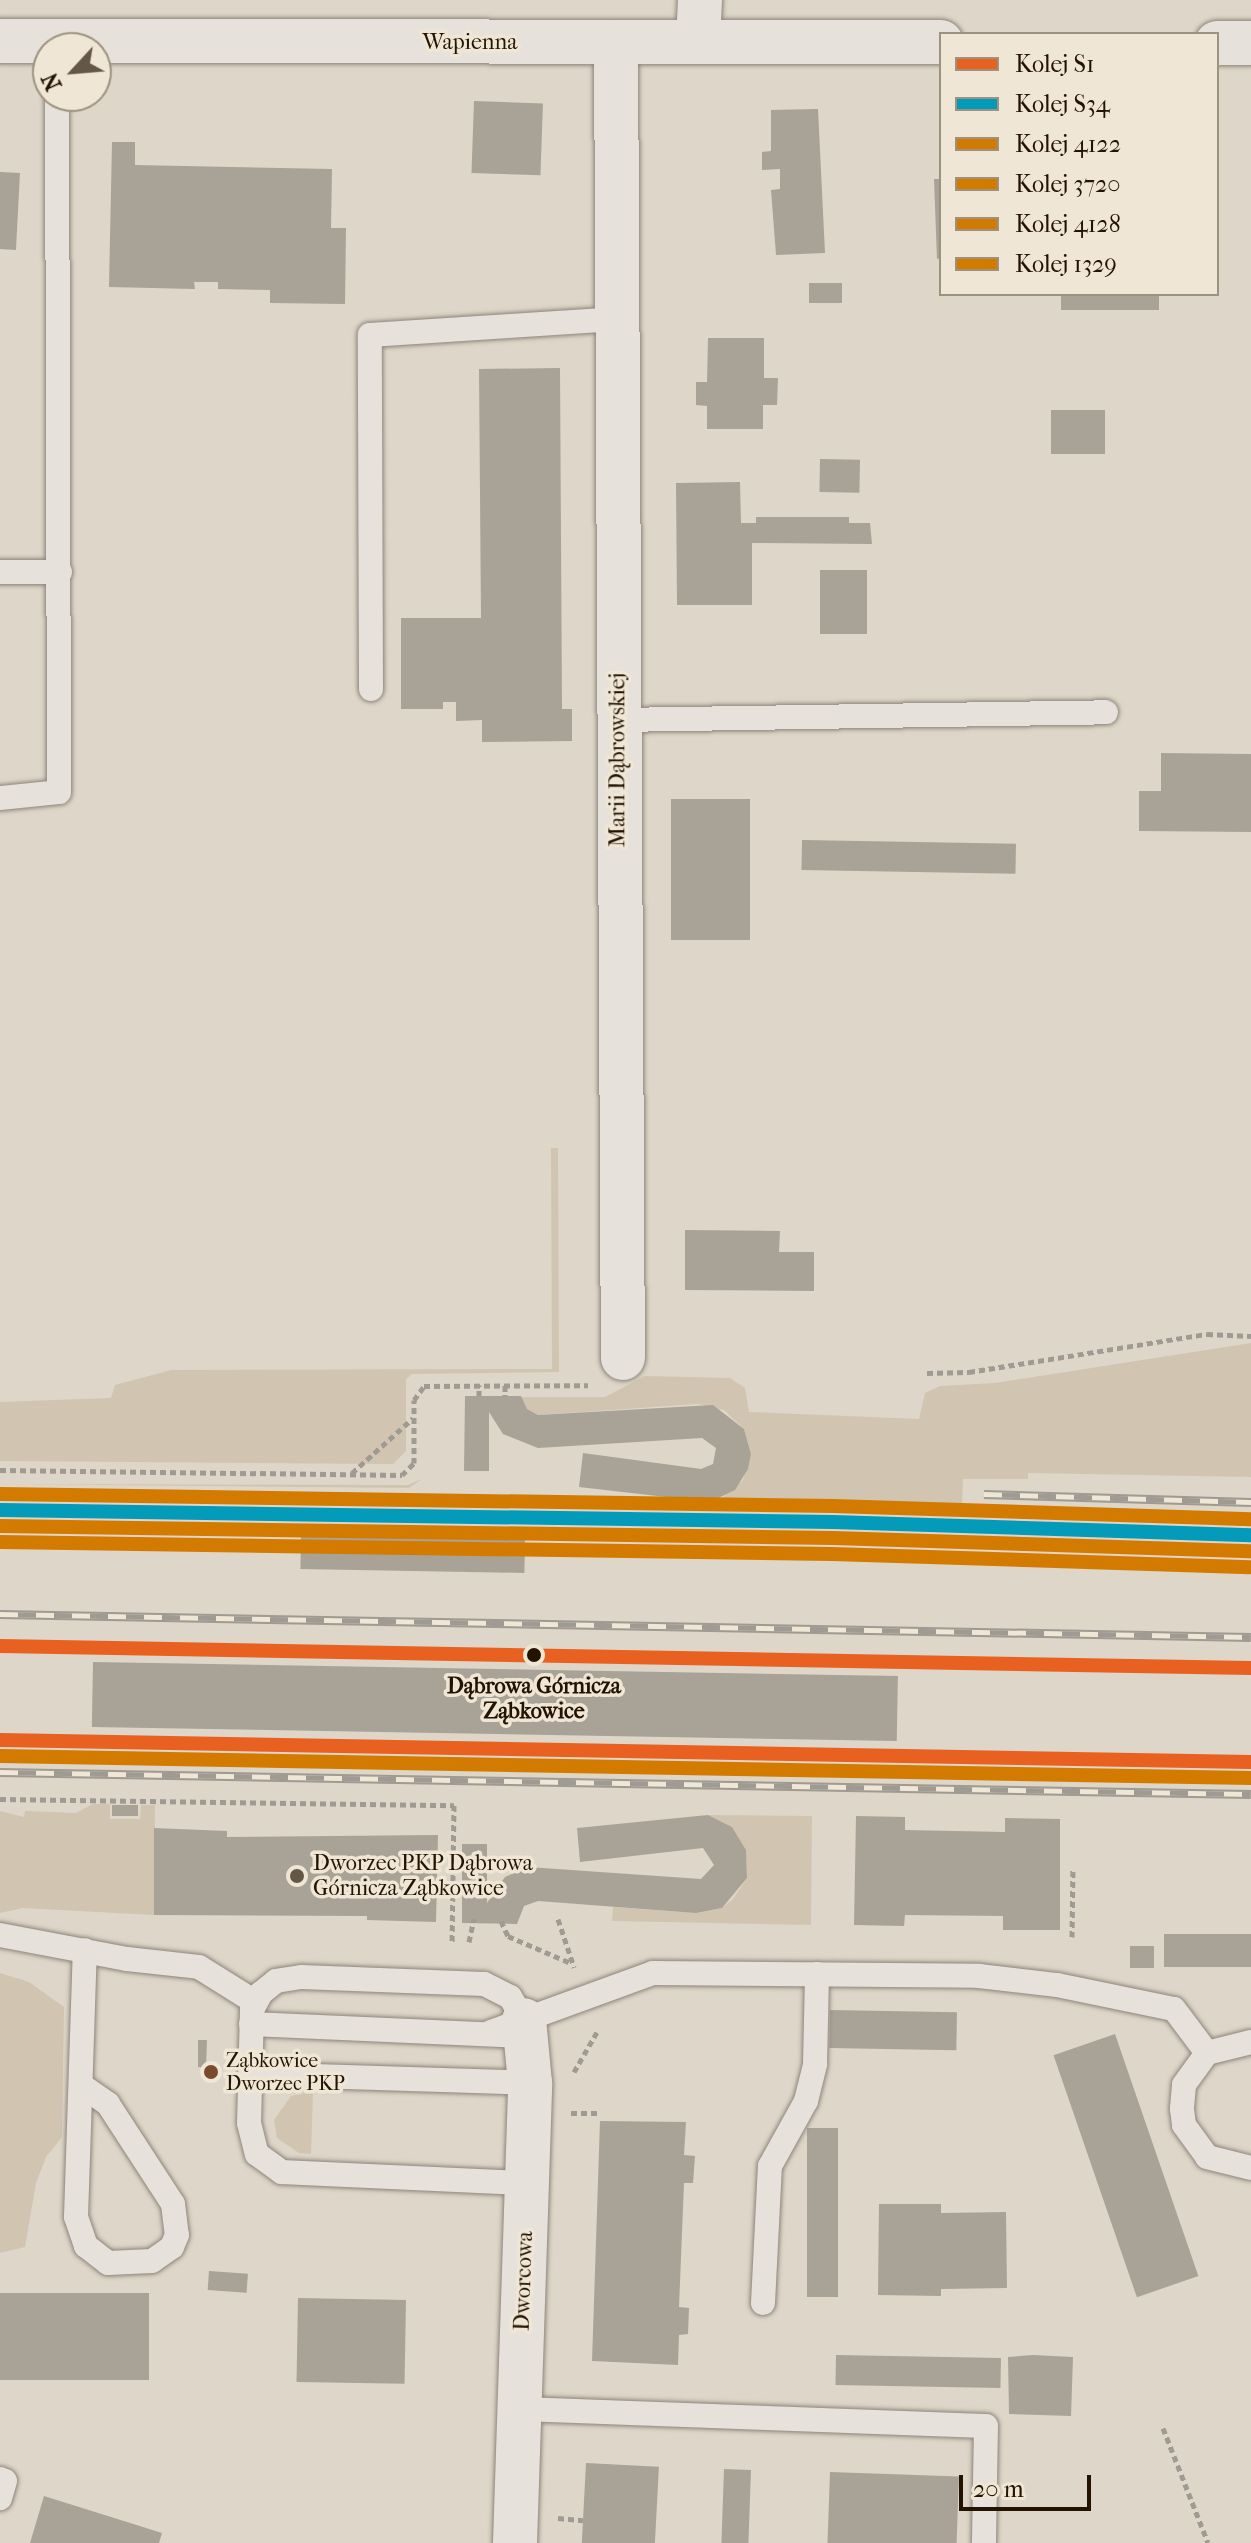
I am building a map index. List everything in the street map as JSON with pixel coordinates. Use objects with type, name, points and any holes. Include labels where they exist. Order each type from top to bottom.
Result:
[{"type":"street","name":"Wapienna","points":[[112,45],[616,42],[699,21],[939,42]]},
{"type":"street","name":"Wapienna","points":[[0,41],[32,43]]},
{"type":"street","name":"Marii Dąbrowskiej","points":[[616,42],[617,720],[623,1358]]},
{"type":"street","points":[[1219,43],[1251,43]]},
{"type":"street","name":"Dworcowa","points":[[515,2543],[527,2183],[519,2046]]},
{"type":"lane","points":[[0,798],[59,792],[57,112]]},
{"type":"lane","points":[[371,689],[370,335],[615,319]]},
{"type":"lane","points":[[0,572],[60,572]]},
{"type":"lane","points":[[617,720],[1106,712]]},
{"type":"lane","points":[[0,1935],[209,1969],[253,2013],[519,2046]]},
{"type":"lane","points":[[81,2085],[108,2104],[173,2204],[177,2235],[172,2247],[152,2261],[108,2263],[86,2246],[80,2233],[81,2085],[85,1950]]},
{"type":"lane","points":[[250,2074],[519,2046],[653,1973],[979,1976],[1063,1986],[1174,2009],[1207,2053]]},
{"type":"lane","points":[[763,2303],[770,2166],[806,2101],[815,2064],[817,1974]]},
{"type":"lane","points":[[519,2046],[502,1990],[463,1981],[286,1978],[266,1986],[253,2013],[250,2074],[252,2145],[273,2169],[310,2176],[527,2183]]},
{"type":"lane","points":[[1251,2042],[1207,2053],[1184,2085],[1184,2125],[1207,2157],[1251,2168]]},
{"type":"lane","points":[[520,2409],[986,2426],[984,2543]]},
{"type":"lane","points":[[0,2479],[5,2481],[0,2498]]},
{"type":"path","points":[[927,1373],[969,1372],[1207,1334],[1251,1336]]},
{"type":"path","points":[[0,1470],[402,1475],[414,1463],[414,1400],[424,1386],[602,1385],[622,1371],[623,1358]]},
{"type":"path","points":[[479,1385],[479,1396]]},
{"type":"path","points":[[505,1385],[505,1396]]},
{"type":"path","points":[[351,1474],[414,1417]]},
{"type":"path","points":[[0,1799],[454,1805],[452,1942]]},
{"type":"path","points":[[1072,1937],[1073,1868]]},
{"type":"path","points":[[469,1942],[474,1919]]},
{"type":"path","points":[[501,1921],[508,1936],[555,1952],[574,1966],[558,1919]]},
{"type":"path","points":[[565,2113],[598,2113]]},
{"type":"path","points":[[1163,2428],[1208,2543]]},
{"type":"path","points":[[553,2518],[583,2520]]},
{"type":"shaded area","points":[[551,1148],[558,1148],[559,1372],[412,1374],[406,1379],[406,1451],[393,1464],[0,1461],[0,1402],[111,1398],[115,1385],[171,1370],[552,1369]]},
{"type":"shaded area","points":[[1251,1343],[1251,1477],[1028,1473],[1028,1479],[963,1479],[962,1505],[722,1498],[743,1480],[751,1454],[744,1429],[724,1410],[698,1404],[538,1415],[527,1409],[521,1397],[605,1397],[645,1376],[730,1378],[745,1388],[749,1412],[919,1419],[925,1393],[940,1386],[995,1383]]},
{"type":"shaded area","points":[[422,1479],[409,1488],[0,1484],[408,1485]]},
{"type":"shaded area","points":[[93,1804],[110,1804],[110,1819],[140,1819],[141,1805],[155,1805],[154,1915],[23,1908],[0,1913],[0,1811],[24,1817],[25,1811],[76,1813]]},
{"type":"shaded area","points":[[708,1815],[812,1816],[811,1925],[612,1921],[613,1907],[696,1913],[722,1908],[733,1899],[747,1878],[746,1850],[732,1827]]},
{"type":"shaded area","points":[[0,1973],[29,1982],[64,2007],[62,2137],[46,2157],[36,2183],[25,2247],[0,2253]]},
{"type":"shaded area","points":[[313,2092],[311,2154],[299,2153],[277,2138],[274,2120],[291,2096]]},
{"type":"building","points":[[474,101],[543,103],[540,175],[471,173]]},
{"type":"building","points":[[818,109],[825,253],[776,255],[771,190],[780,189],[780,169],[762,170],[762,152],[771,151],[771,110]]},
{"type":"building","points":[[112,142],[135,142],[135,165],[332,169],[331,228],[346,228],[345,304],[270,303],[270,290],[218,289],[218,282],[194,282],[195,289],[109,287]]},
{"type":"building","points":[[0,172],[20,173],[16,250],[0,249]]},
{"type":"building","points":[[934,179],[939,179],[937,259]]},
{"type":"building","points":[[809,283],[842,283],[842,303],[809,303]]},
{"type":"building","points":[[1061,296],[1159,296],[1159,310],[1061,310]]},
{"type":"building","points":[[708,338],[764,338],[764,378],[778,378],[777,405],[763,405],[763,429],[707,429],[707,406],[696,405],[696,382],[707,382]]},
{"type":"building","points":[[560,368],[562,709],[572,709],[572,741],[482,742],[482,720],[456,721],[456,702],[443,702],[443,709],[401,709],[401,618],[481,618],[479,369]]},
{"type":"building","points":[[1051,410],[1105,410],[1105,454],[1051,454]]},
{"type":"building","points":[[820,459],[860,460],[859,493],[819,492]]},
{"type":"building","points":[[740,482],[741,523],[756,523],[756,517],[849,517],[849,523],[870,523],[872,544],[752,543],[752,605],[677,605],[676,483]]},
{"type":"building","points":[[820,570],[867,570],[867,634],[820,634]]},
{"type":"building","points":[[1161,753],[1251,754],[1251,832],[1139,831],[1139,791],[1161,791]]},
{"type":"building","points":[[671,799],[750,799],[750,940],[671,940]]},
{"type":"building","points":[[802,840],[1016,844],[1015,874],[801,870]]},
{"type":"building","points":[[685,1230],[780,1231],[779,1252],[814,1252],[814,1291],[685,1290]]},
{"type":"building","points":[[465,1396],[521,1396],[527,1409],[538,1415],[713,1405],[744,1429],[751,1454],[748,1469],[735,1490],[710,1502],[579,1487],[583,1453],[701,1469],[713,1464],[716,1448],[702,1438],[538,1448],[503,1434],[489,1412],[489,1471],[464,1471]]},
{"type":"building","points":[[301,1536],[525,1540],[524,1573],[300,1569]]},
{"type":"building","points":[[93,1662],[898,1676],[897,1741],[92,1727]]},
{"type":"building","points":[[112,1805],[138,1805],[138,1816],[112,1816]]},
{"type":"building","points":[[708,1815],[732,1827],[746,1850],[747,1878],[722,1908],[696,1913],[538,1901],[524,1906],[517,1924],[462,1923],[462,1844],[487,1844],[487,1903],[505,1877],[528,1867],[701,1879],[714,1865],[703,1848],[580,1862],[577,1828]]},
{"type":"building","points":[[856,1816],[905,1817],[905,1830],[1005,1832],[1005,1818],[1060,1819],[1060,1930],[1003,1930],[1003,1916],[905,1915],[904,1926],[854,1925]]},
{"type":"building","points":[[154,1828],[227,1831],[227,1837],[438,1835],[436,1922],[367,1920],[367,1916],[154,1915]]},
{"type":"building","points":[[1164,1934],[1251,1934],[1251,1967],[1164,1967]]},
{"type":"building","points":[[1130,1946],[1154,1946],[1154,1968],[1130,1968]]},
{"type":"building","points":[[830,2010],[957,2012],[956,2050],[829,2048]]},
{"type":"building","points":[[1115,2034],[1198,2276],[1137,2297],[1054,2055]]},
{"type":"building","points":[[198,2040],[207,2040],[206,2068],[198,2067]]},
{"type":"building","points":[[600,2121],[686,2122],[684,2155],[695,2156],[693,2183],[684,2183],[679,2307],[689,2308],[688,2334],[679,2335],[678,2365],[592,2361]]},
{"type":"building","points":[[807,2128],[838,2128],[838,2297],[807,2297]]},
{"type":"building","points":[[879,2204],[941,2204],[941,2213],[1006,2212],[1007,2288],[941,2289],[941,2296],[878,2295]]},
{"type":"building","points":[[209,2271],[248,2274],[247,2293],[208,2290]]},
{"type":"building","points":[[0,2293],[149,2293],[149,2380],[0,2380]]},
{"type":"building","points":[[298,2298],[406,2300],[405,2384],[297,2382]]},
{"type":"building","points":[[836,2355],[1001,2358],[1000,2388],[835,2385]]},
{"type":"building","points":[[1008,2357],[1073,2357],[1071,2416],[1009,2414]]},
{"type":"building","points":[[586,2463],[659,2467],[655,2543],[582,2543]]},
{"type":"building","points":[[724,2469],[751,2470],[748,2543],[721,2543]]},
{"type":"building","points":[[830,2472],[959,2477],[957,2543],[828,2543]]},
{"type":"building","points":[[44,2496],[162,2533],[159,2543],[30,2543]]},
{"type":"railway","points":[[984,1494],[1251,1502]]},
{"type":"railway","points":[[0,1614],[1251,1637]]},
{"type":"railway","points":[[0,1772],[1251,1794]]},
{"type":"rail line","name":"3720","points":[[0,1494],[833,1506],[1251,1519]]},
{"type":"rail line","name":"S34","points":[[0,1510],[833,1522],[1251,1535]]},
{"type":"rail line","name":"4122","points":[[0,1526],[833,1538],[1251,1551]]},
{"type":"rail line","name":"4128","points":[[0,1542],[832,1554],[1250,1567]]},
{"type":"rail line","name":"S1","points":[[0,1646],[1251,1668]]},
{"type":"rail line","name":"S1","points":[[0,1740],[1251,1762]]},
{"type":"rail line","name":"1329","points":[[0,1756],[1251,1778]]},
{"type":"place","name":"Dąbrowa Górnicza Ząbkowice","points":[[534,1655]]},
{"type":"place","name":"Dworzec PKP Dąbrowa Górnicza Ząbkowice","points":[[297,1876]]},
{"type":"place","name":"Ząbkowice Dworzec PKP","points":[[211,2072]]}]
